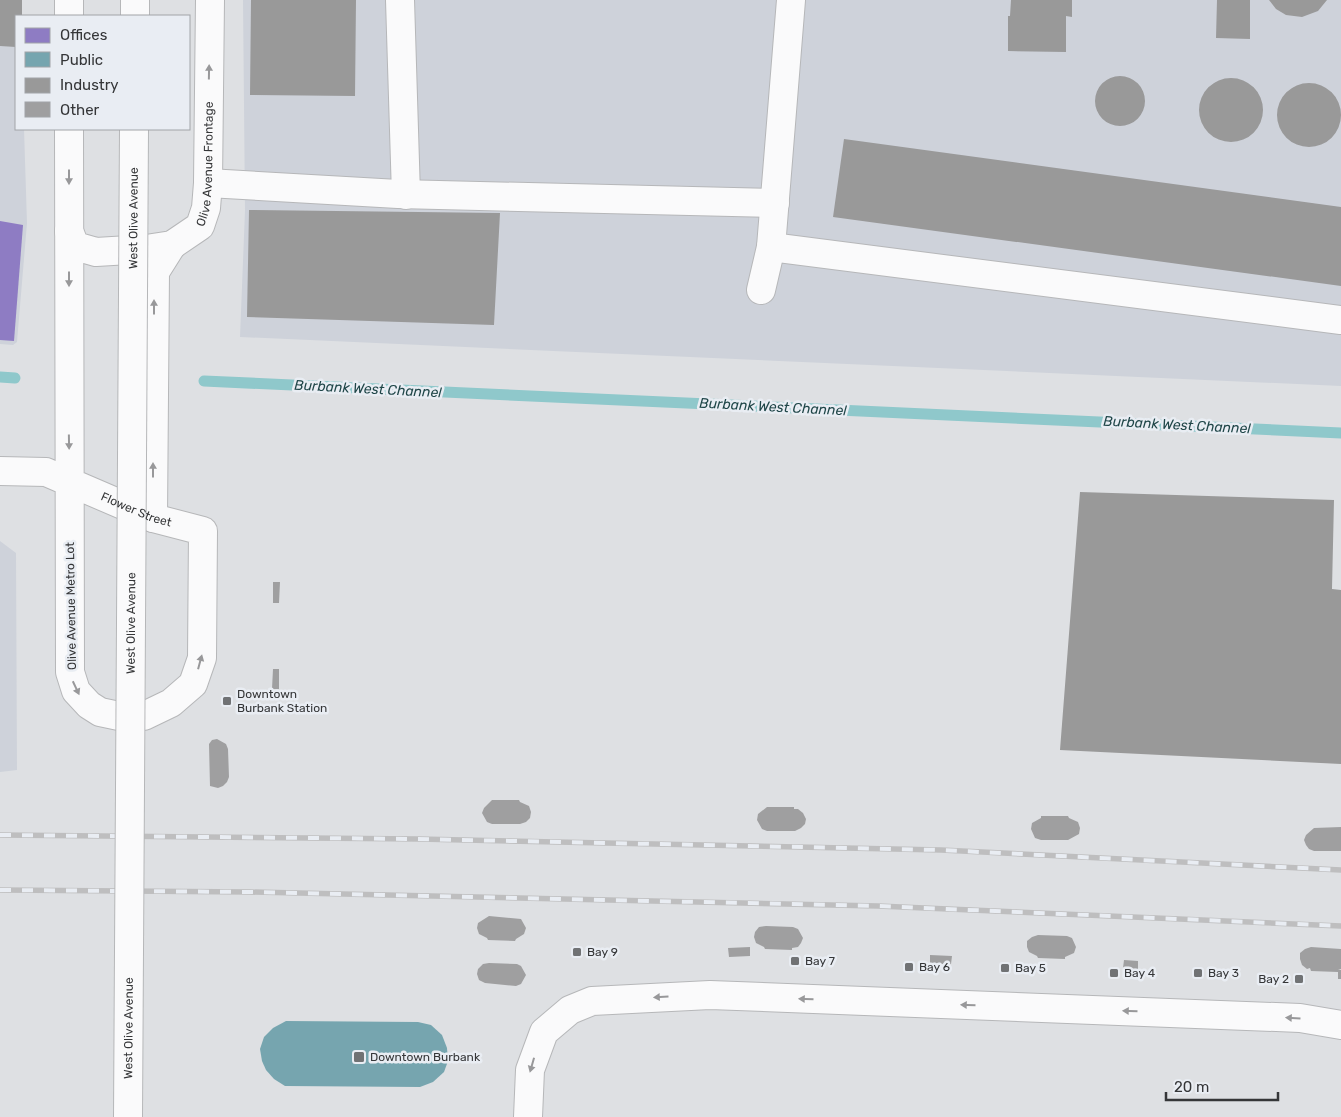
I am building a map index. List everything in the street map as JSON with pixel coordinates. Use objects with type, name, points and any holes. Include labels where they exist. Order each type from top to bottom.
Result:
[{"type":"street","points":[[69,0],[69,15]]},
{"type":"street","points":[[135,0],[135,15]]},
{"type":"street","name":"Olive Avenue Frontage","points":[[69,231],[75,246],[96,252],[146,249],[172,245],[200,226],[206,208],[208,183],[210,0]]},
{"type":"street","points":[[400,0],[406,195]]},
{"type":"street","points":[[761,290],[771,247],[776,204],[791,0]]},
{"type":"street","points":[[69,130],[69,231]]},
{"type":"street","name":"West Olive Avenue","points":[[128,1117],[134,130]]},
{"type":"street","points":[[208,183],[406,195],[776,204]]},
{"type":"street","name":"Olive Avenue Metro Lot","points":[[69,231],[70,672],[76,691],[100,712],[119,716],[144,716],[171,703],[193,684],[202,658],[203,531]]},
{"type":"street","points":[[153,518],[154,272],[172,245]]},
{"type":"street","points":[[771,247],[1341,320]]},
{"type":"street","name":"Flower Street","points":[[0,471],[46,472],[153,518],[203,531]]},
{"type":"street","points":[[528,1117],[530,1070],[544,1032],[570,1010],[592,1001],[710,995],[1300,1018],[1341,1025]]},
{"type":"shaded area","points":[[0,0],[22,0],[22,15],[15,15],[15,130],[24,130],[27,223],[17,342],[13,345],[0,344]]},
{"type":"shaded area","points":[[243,0],[1341,0],[1341,386],[240,337],[245,211]]},
{"type":"shaded area","points":[[0,541],[16,553],[17,770],[0,772]]},
{"type":"building: Offices","points":[[0,221],[23,225],[14,341],[0,340]]},
{"type":"building: Public","points":[[286,1021],[418,1022],[431,1025],[442,1035],[447,1048],[448,1061],[444,1072],[433,1082],[420,1087],[285,1086],[274,1079],[266,1070],[260,1049],[264,1037],[273,1028]]},
{"type":"building: Industry","points":[[0,0],[22,0],[22,15],[15,15],[15,47],[0,46]]},
{"type":"building: Industry","points":[[251,0],[356,0],[355,96],[250,95]]},
{"type":"building: Industry","points":[[1011,0],[1072,0],[1072,17],[1066,16],[1066,52],[1008,51],[1008,16],[1010,16]]},
{"type":"building: Industry","points":[[1217,0],[1250,0],[1250,39],[1216,38]]},
{"type":"building: Industry","points":[[1269,0],[1327,0],[1318,11],[1302,17],[1286,15],[1276,9]]},
{"type":"building: Industry","points":[[1115,76],[1125,76],[1138,83],[1145,96],[1145,106],[1138,119],[1125,126],[1115,126],[1106,122],[1099,115],[1095,106],[1095,96],[1099,87],[1106,80]]},
{"type":"building: Industry","points":[[1225,78],[1237,78],[1254,87],[1261,98],[1263,110],[1261,122],[1254,133],[1237,142],[1225,142],[1213,137],[1204,128],[1199,116],[1199,104],[1204,92],[1213,83]]},
{"type":"building: Industry","points":[[1309,83],[1327,88],[1332,92],[1336,97],[1341,115],[1336,133],[1332,138],[1327,142],[1309,147],[1291,142],[1286,138],[1282,133],[1277,115],[1282,97],[1286,92],[1291,88]]},
{"type":"building: Industry","points":[[844,139],[1341,207],[1341,286],[833,217]]},
{"type":"building: Industry","points":[[249,210],[500,213],[494,325],[247,317]]},
{"type":"building: Industry","points":[[1080,492],[1334,500],[1332,589],[1341,590],[1341,764],[1060,750]]},
{"type":"building: Other","points":[[273,582],[280,582],[279,603],[273,603]]},
{"type":"building: Other","points":[[273,669],[279,669],[279,689],[272,689]]},
{"type":"building: Other","points":[[217,739],[226,744],[228,749],[229,777],[223,786],[218,788],[210,786],[209,744],[212,740]]},
{"type":"building: Other","points":[[492,800],[519,800],[529,806],[530,818],[520,824],[492,824],[487,822],[482,813]]},
{"type":"building: Other","points":[[767,807],[794,807],[794,809],[798,809],[803,813],[806,819],[805,824],[795,831],[767,831],[762,829],[757,820],[758,814]]},
{"type":"building: Other","points":[[1041,816],[1068,816],[1078,822],[1079,834],[1068,840],[1041,840],[1035,838],[1031,829],[1032,823],[1041,818]]},
{"type":"building: Other","points":[[1341,827],[1341,851],[1314,851],[1306,845],[1304,840],[1306,835],[1314,828]]},
{"type":"building: Other","points":[[489,916],[521,919],[526,928],[524,934],[515,941],[488,940],[479,934],[477,928],[478,923]]},
{"type":"building: Other","points":[[759,927],[793,927],[798,929],[803,938],[801,943],[798,947],[792,948],[792,950],[765,949],[756,943],[754,937]]},
{"type":"building: Other","points":[[1038,935],[1067,936],[1072,938],[1076,947],[1074,953],[1065,957],[1065,959],[1038,958],[1029,952],[1027,941]]},
{"type":"building: Other","points":[[750,947],[750,956],[729,957],[728,948]]},
{"type":"building: Other","points":[[1311,947],[1341,949],[1341,969],[1338,970],[1341,970],[1341,979],[1338,979],[1338,972],[1311,971],[1310,968],[1307,969],[1302,965],[1300,953]]},
{"type":"building: Other","points":[[930,955],[952,956],[951,964],[930,964]]},
{"type":"building: Other","points":[[1124,960],[1138,961],[1138,969],[1123,968]]},
{"type":"building: Other","points":[[483,964],[517,964],[521,966],[526,975],[521,984],[516,986],[485,983],[479,980],[478,969]]},
{"type":"waterway","name":"Burbank West Channel","points":[[0,377],[15,378]]},
{"type":"waterway","name":"Burbank West Channel","points":[[204,381],[1341,433]]},
{"type":"railway","points":[[0,835],[418,839],[941,850],[1341,870]]},
{"type":"railway","points":[[0,890],[250,892],[878,906],[1341,926]]},
{"type":"place","name":"Downtown Burbank Station","points":[[227,701]]},
{"type":"place","name":"Bay 9","points":[[577,952]]},
{"type":"place","name":"Bay 7","points":[[795,961]]},
{"type":"place","name":"Bay 6","points":[[909,967]]},
{"type":"place","name":"Bay 5","points":[[1005,968]]},
{"type":"place","name":"Bay 4","points":[[1114,973]]},
{"type":"place","name":"Bay 3","points":[[1198,973]]},
{"type":"place","name":"Bay 2","points":[[1299,979]]},
{"type":"place","name":"Downtown Burbank","points":[[359,1057]]}]
